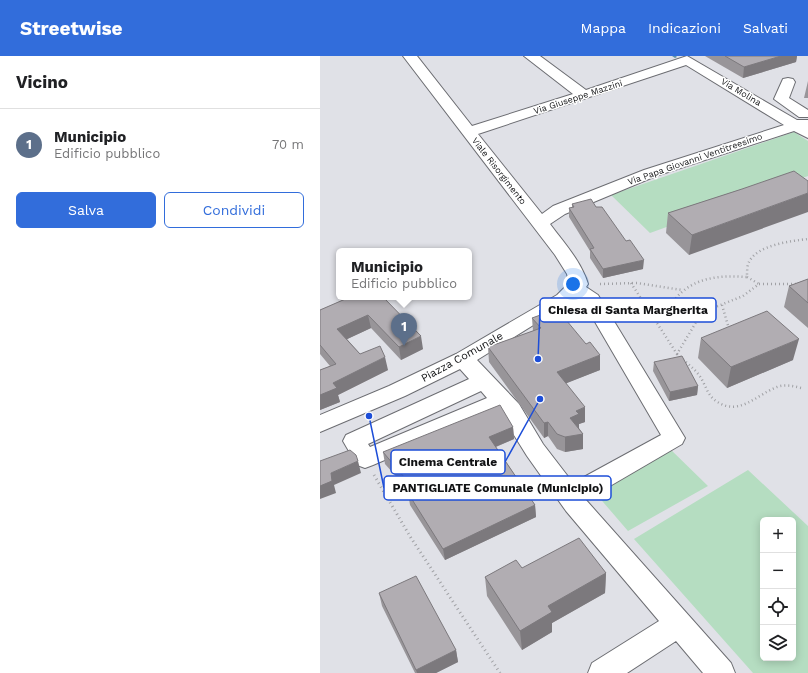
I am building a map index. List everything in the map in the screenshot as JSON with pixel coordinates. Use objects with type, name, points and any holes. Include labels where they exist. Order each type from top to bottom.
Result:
[{"type":"street","name":"Viale Risorgimento","points":[[410,56],[540,223],[576,274],[579,282],[576,289]]},
{"type":"street","points":[[531,56],[584,95]]},
{"type":"street","name":"Via Giuseppe Mazzini","points":[[468,132],[584,95],[686,60]]},
{"type":"street","name":"Via Molina","points":[[686,60],[805,124]]},
{"type":"street","points":[[788,82],[781,100],[805,124]]},
{"type":"street","name":"Via Papa Giovanni Ventitreesimo","points":[[540,223],[559,210],[650,173],[805,124]]},
{"type":"street","points":[[570,497],[674,438],[591,299],[576,289]]},
{"type":"street","name":"Piazza Comunale","points":[[320,424],[403,388],[463,359],[564,299],[576,289]]},
{"type":"street","points":[[463,359],[484,380],[493,404]]},
{"type":"street","points":[[354,451],[484,380]]},
{"type":"street","points":[[354,451],[493,404],[511,410],[547,466],[570,497],[721,673]]},
{"type":"street","points":[[343,415],[354,451]]},
{"type":"street","points":[[602,673],[678,624]]},
{"type":"path","points":[[747,277],[749,260],[758,252],[774,245],[808,239]]},
{"type":"path","points":[[576,289],[608,283],[630,283],[682,290],[716,276],[747,277],[759,284],[808,283]]},
{"type":"path","points":[[630,283],[677,354],[700,376],[715,400],[725,405],[738,406],[748,404],[774,387],[787,384],[801,388]]},
{"type":"path","points":[[682,290],[676,298],[680,306],[695,311],[708,310],[743,296],[759,284]]},
{"type":"path","points":[[722,305],[730,331]]},
{"type":"path","points":[[677,354],[698,319],[708,310]]},
{"type":"path","points":[[354,451],[500,673]]},
{"type":"green space","points":[[794,132],[808,141],[808,176],[650,233],[611,195]]},
{"type":"green space","points":[[668,447],[708,486],[628,531],[591,488]]},
{"type":"green space","points":[[748,470],[808,526],[808,673],[753,673],[634,539]]},
{"type":"building","points":[[725,56],[781,56],[744,67]]},
{"type":"building","points":[[794,171],[808,181],[808,193],[692,235],[668,213],[742,189]]},
{"type":"building","points":[[591,199],[596,207],[602,207],[626,241],[630,240],[644,260],[603,269],[590,249],[594,248],[569,208],[574,207],[572,204]]},
{"type":"building","points":[[808,279],[808,303],[789,286]]},
{"type":"building","points":[[343,300],[386,300],[421,336],[399,347],[368,315],[337,329],[360,354],[380,346],[385,357],[333,383],[337,388],[320,395],[320,370],[336,364],[320,345],[320,310]]},
{"type":"building","points":[[557,309],[586,344],[590,342],[600,355],[557,372],[585,407],[576,411],[579,414],[570,418],[583,434],[565,437],[557,434],[548,422],[544,423],[488,347],[541,328],[532,318]]},
{"type":"building","points":[[767,311],[799,339],[731,367],[701,338]]},
{"type":"building","points":[[682,356],[698,386],[670,392],[654,362]]},
{"type":"building","points":[[500,405],[513,427],[489,437],[535,505],[443,549],[408,493],[415,490],[383,452]]},
{"type":"building","points":[[350,450],[356,455],[358,461],[331,473],[332,481],[320,486],[320,461]]},
{"type":"building","points":[[579,538],[606,573],[548,606],[552,612],[520,631],[485,577],[516,560],[522,568]]},
{"type":"building","points":[[416,576],[456,650],[416,670],[379,593]]},
{"type":"place","name":"Municipio","points":[[404,346]]},
{"type":"place","name":"Chiesa di Santa Margherita","points":[[538,359]]},
{"type":"place","name":"Cinema Centrale","points":[[540,399]]},
{"type":"place","name":"PANTIGLIATE Comunale (Municipio)","points":[[369,416]]}]
